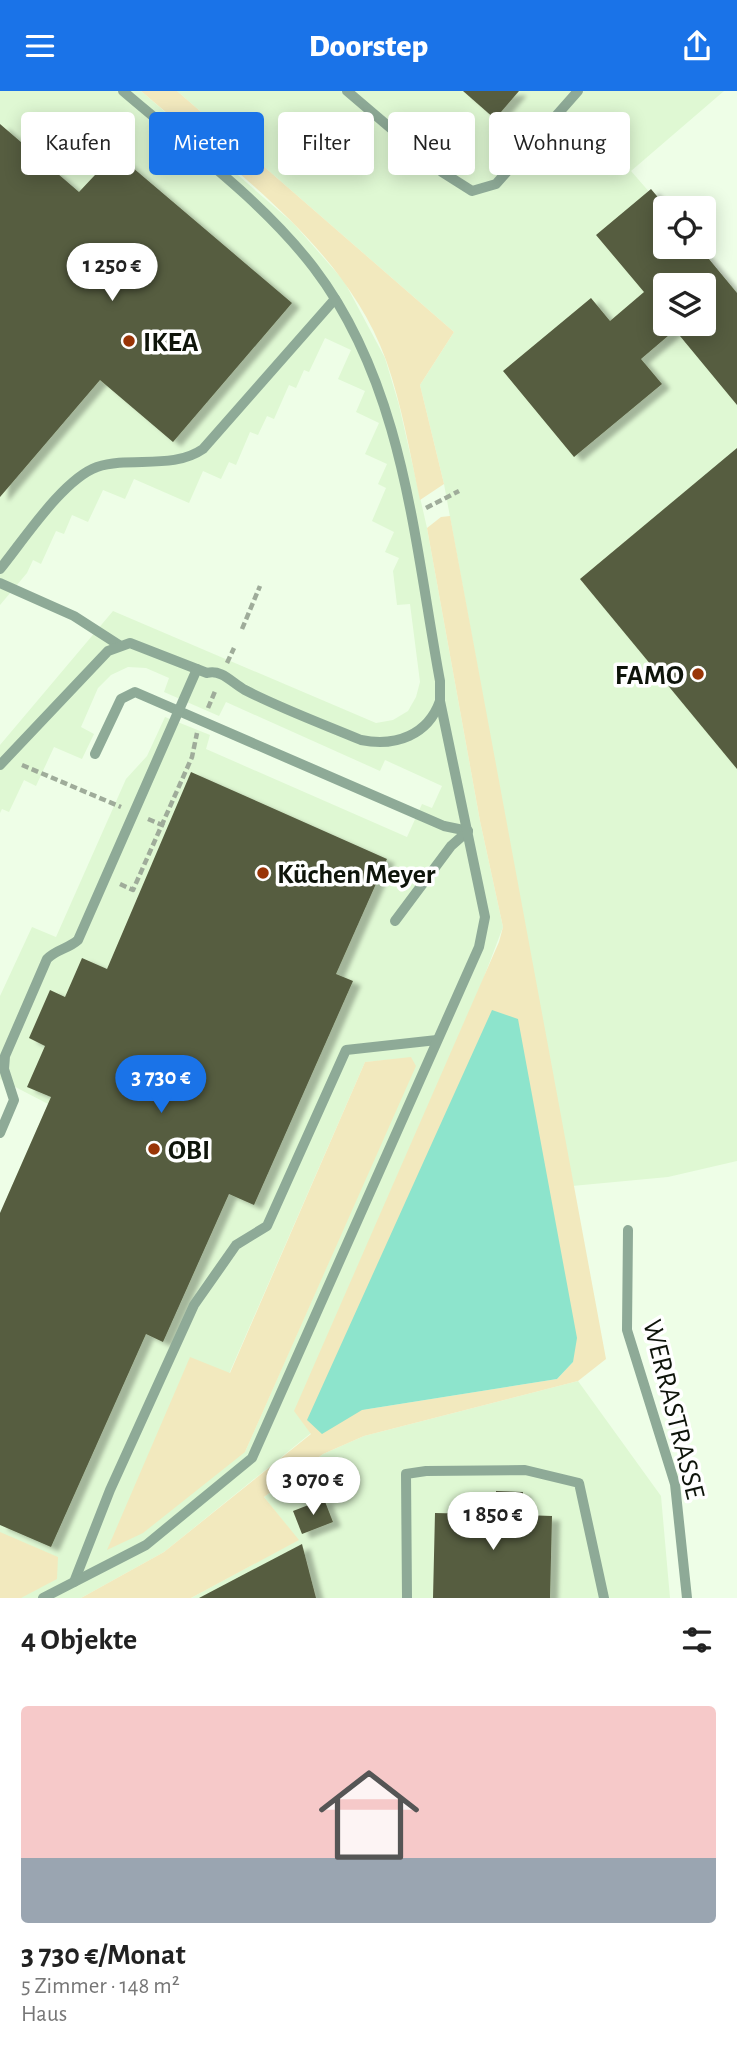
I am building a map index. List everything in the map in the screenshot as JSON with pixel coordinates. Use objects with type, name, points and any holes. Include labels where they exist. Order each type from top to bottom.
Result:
[{"type":"lane","points":[[43,1598],[146,1545],[252,1458],[484,933],[485,917],[440,701],[440,681],[409,517],[383,398],[355,332],[335,299],[289,239],[252,202],[123,91]]},
{"type":"lane","points":[[346,91],[442,173],[472,191],[496,184],[578,91]]},
{"type":"lane","points":[[0,569],[59,498],[86,472],[112,464],[182,458],[203,449],[335,299]]},
{"type":"lane","points":[[0,583],[74,616],[119,645]]},
{"type":"lane","points":[[0,765],[108,651],[119,645],[139,644],[197,669],[222,675],[242,689],[371,742],[400,740],[414,734],[434,717],[440,701]]},
{"type":"lane","points":[[0,1133],[15,1100],[4,1069],[5,1056],[47,959],[56,950],[72,946],[78,940],[197,669]]},
{"type":"lane","points":[[95,754],[117,705],[128,694],[143,694],[444,825],[468,831]]},
{"type":"lane","points":[[395,921],[451,846],[468,831]]},
{"type":"lane","points":[[74,1582],[110,1490],[194,1305],[236,1245],[267,1226],[346,1050],[437,1040]]},
{"type":"lane","name":"WERRASTRASSE","points":[[628,1230],[627,1331],[675,1484],[687,1598]]},
{"type":"lane","points":[[407,1598],[406,1474],[426,1471],[525,1470],[579,1483],[604,1598]]},
{"type":"path","points":[[409,517],[459,491]]},
{"type":"path","points":[[242,629],[260,586]]},
{"type":"path","points":[[207,711],[216,689]]},
{"type":"path","points":[[105,878],[133,890],[164,826],[192,757],[199,729]]},
{"type":"path","points":[[22,765],[124,809]]},
{"type":"path","points":[[144,817],[164,826]]},
{"type":"shaded area","points":[[0,91],[141,91],[165,112],[149,112],[149,175],[238,175],[293,223],[344,281],[385,358],[399,405],[427,528],[480,821],[503,927],[311,1433],[164,1552],[81,1598],[0,1598],[0,1213],[48,1104],[0,1079],[0,996],[32,927],[56,937],[126,779],[147,756],[165,717],[210,735],[206,749],[407,837],[422,804],[432,808],[442,786],[385,760],[380,771],[226,702],[219,716],[164,692],[169,678],[146,668],[128,667],[111,675],[98,688],[81,727],[94,734],[82,759],[54,747],[36,786],[24,780],[9,812],[2,809],[0,813],[0,745],[113,611],[376,723],[393,720],[408,711],[420,682],[410,604],[397,605],[393,571],[399,558],[385,552],[394,532],[372,521],[386,488],[378,484],[387,464],[365,454],[379,423],[356,412],[365,391],[338,379],[351,350],[325,338],[309,372],[304,370],[296,388],[289,385],[274,419],[267,416],[258,435],[250,432],[236,465],[229,462],[221,479],[203,471],[189,503],[134,479],[125,499],[103,490],[88,522],[72,515],[64,534],[56,531],[41,564],[33,560],[27,573],[0,605]],"holes":[[[411,1058],[415,1066],[245,1452],[190,1358],[229,1374],[365,1062]]]},
{"type":"shaded area","points":[[141,91],[177,91],[201,112],[166,112]]},
{"type":"shaded area","points":[[177,91],[724,91],[631,171],[653,196],[653,259],[708,259],[737,292],[737,1161],[668,1177],[572,1186],[444,484],[420,385],[454,332],[264,167],[264,112],[201,112]]},
{"type":"shaded area","points":[[264,167],[454,332],[420,385],[444,484],[420,500],[392,377],[367,319],[343,280],[313,245],[241,175],[264,175]]},
{"type":"shaded area","points":[[450,516],[606,1359],[578,1381],[364,1436],[323,1454],[264,1497],[299,1540],[191,1598],[81,1598],[164,1552],[311,1434],[294,1411],[499,942],[503,927],[480,821],[427,528],[441,517]],"holes":[[[573,1362],[557,1379],[362,1410]]]},
{"type":"shaded area","points":[[411,1057],[416,1066],[245,1452],[143,1533],[107,1550],[190,1357],[230,1373],[365,1062]]},
{"type":"shaded area","points":[[578,1381],[661,1496],[670,1598],[191,1598],[298,1540],[264,1497],[323,1454],[364,1436]]},
{"type":"shaded area","points":[[0,1532],[58,1557],[57,1579],[21,1598],[0,1598]]},
{"type":"water","points":[[492,1010],[518,1019],[577,1338],[573,1362],[557,1379],[362,1410],[322,1434],[307,1420]]},
{"type":"building","points":[[463,91],[519,91],[501,112],[489,114]]},
{"type":"building","name":"IKEA","points":[[0,124],[21,142],[21,175],[59,175],[79,192],[95,175],[135,175],[135,170],[292,303],[173,442],[100,380],[0,497]]},
{"type":"building","points":[[651,189],[657,196],[653,196],[653,259],[709,259],[737,293],[737,405],[680,336],[716,336],[716,273],[653,273],[653,336],[668,336],[641,359],[662,384],[574,457],[503,371],[591,298],[610,321],[644,292],[596,235]]},
{"type":"building","name":"FAMO","points":[[737,448],[737,769],[580,579]]},
{"type":"building","name":"OBI","points":[[191,772],[387,859],[336,974],[353,981],[254,1205],[229,1194],[163,1342],[146,1334],[51,1547],[0,1525],[0,1213],[51,1097],[27,1087],[45,1046],[29,1038],[50,990],[65,997],[82,958],[107,969]]},
{"type":"building","points":[[496,1491],[523,1492],[523,1515],[552,1516],[550,1598],[433,1598],[435,1513],[477,1514],[477,1505],[496,1505]]},
{"type":"building","points":[[324,1499],[333,1522],[302,1534],[293,1511]]},
{"type":"building","points":[[302,1544],[316,1598],[199,1598]]},
{"type":"place","name":"IKEA","points":[[129,341]]},
{"type":"place","name":"FAMO","points":[[698,674]]},
{"type":"place","name":"Küchen Meyer","points":[[263,873]]},
{"type":"place","name":"OBI","points":[[154,1149]]}]
